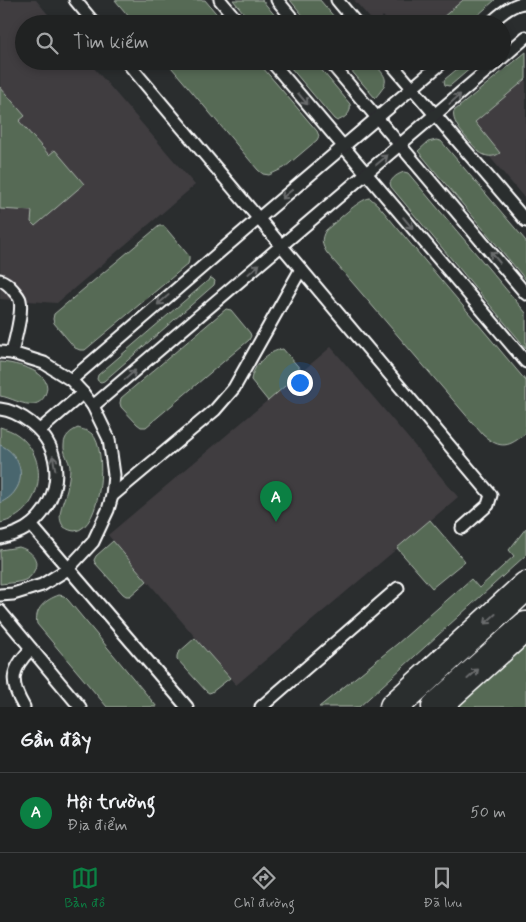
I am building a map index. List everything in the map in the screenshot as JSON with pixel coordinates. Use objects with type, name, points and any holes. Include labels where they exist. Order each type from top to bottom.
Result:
[{"type":"street","points":[[394,707],[526,586]]},
{"type":"street","points":[[436,707],[526,626]]},
{"type":"lane","points":[[75,0],[88,15]]},
{"type":"lane","points":[[220,0],[232,15]]},
{"type":"lane","points":[[277,0],[290,15]]},
{"type":"lane","points":[[336,0],[349,15]]},
{"type":"lane","points":[[499,15],[520,3],[526,3]]},
{"type":"lane","points":[[511,50],[526,37]]},
{"type":"lane","points":[[134,70],[491,495],[488,505],[462,528]]},
{"type":"lane","points":[[279,70],[526,362]]},
{"type":"lane","points":[[337,70],[526,294]]},
{"type":"lane","points":[[397,70],[526,221]]},
{"type":"lane","points":[[71,380],[433,70]]},
{"type":"lane","points":[[93,406],[488,70]]},
{"type":"lane","points":[[112,496],[215,410],[234,388],[301,269]]},
{"type":"lane","points":[[0,280],[10,286],[20,300],[20,311],[12,353]]},
{"type":"lane","points":[[0,352],[12,353],[44,363],[71,380],[93,406],[109,439],[114,475],[112,496],[108,510],[93,542],[68,569],[42,585],[13,594],[0,595]]},
{"type":"lane","points":[[40,430],[83,393]]},
{"type":"lane","points":[[0,409],[23,417],[40,430],[51,448],[56,469],[54,490],[46,510],[31,525],[16,534],[0,538]]},
{"type":"lane","points":[[31,525],[187,707]]},
{"type":"lane","points":[[262,707],[398,588]]},
{"type":"lane","points":[[0,611],[80,707]]},
{"type":"lane","points":[[24,707],[15,690],[14,674],[20,660],[31,649]]},
{"type":"shaded area","points":[[0,0],[36,0],[48,15],[15,15],[15,70],[96,70],[195,185],[57,303],[0,299]]},
{"type":"shaded area","points":[[354,0],[463,0],[446,15],[367,15]]},
{"type":"shaded area","points":[[526,79],[526,200],[489,156],[497,155],[475,122]]},
{"type":"shaded area","points":[[331,347],[458,497],[236,685],[108,535]]},
{"type":"green space","points":[[115,0],[205,0],[218,15],[128,15]]},
{"type":"green space","points":[[233,0],[262,0],[274,15],[246,15]]},
{"type":"green space","points":[[290,0],[320,0],[332,15],[302,15]]},
{"type":"green space","points":[[463,0],[495,0],[478,15],[446,15]]},
{"type":"green space","points":[[526,52],[526,79],[475,122],[500,153],[492,156],[484,155],[479,152],[458,127],[454,111],[504,70],[511,70],[511,64]]},
{"type":"green space","points":[[174,70],[265,70],[317,131],[319,136],[317,140],[284,168],[269,175],[263,174]]},
{"type":"green space","points":[[293,70],[322,70],[350,104],[350,110],[347,115],[337,121]]},
{"type":"green space","points":[[351,70],[380,70],[384,75],[385,83],[375,98]]},
{"type":"green space","points":[[456,70],[468,70],[449,86],[445,85],[445,79]]},
{"type":"green space","points":[[0,87],[25,116],[19,121],[49,155],[55,150],[84,184],[35,226],[31,222],[32,211],[0,209]]},
{"type":"green space","points":[[441,141],[526,241],[526,280],[418,151],[428,142]]},
{"type":"green space","points":[[404,172],[408,173],[526,313],[526,348],[391,187],[390,183],[393,179]]},
{"type":"green space","points":[[370,198],[378,205],[526,381],[526,433],[510,444],[500,445],[483,435],[327,253],[322,242],[326,230],[365,199]]},
{"type":"green space","points":[[159,226],[164,226],[189,256],[188,264],[85,350],[75,348],[54,323],[54,314]]},
{"type":"green space","points":[[211,278],[215,281],[214,285],[104,381],[98,381],[98,375]]},
{"type":"green space","points":[[226,309],[231,310],[250,333],[249,340],[146,427],[141,427],[121,407],[121,398]]},
{"type":"green space","points":[[283,349],[302,371],[268,401],[251,380],[252,374],[262,360],[277,350]]},
{"type":"green space","points":[[0,362],[15,364],[33,370],[40,375],[45,380],[47,387],[42,400],[36,404],[30,404],[0,396]]},
{"type":"green space","points":[[0,427],[16,434],[29,446],[35,458],[38,471],[38,485],[33,498],[25,509],[14,518],[0,523]]},
{"type":"green space","points":[[78,428],[92,434],[97,442],[101,470],[100,487],[91,517],[84,527],[75,531],[64,527],[61,523],[60,514],[67,490],[70,470],[64,451],[64,442],[68,434]]},
{"type":"green space","points":[[430,520],[465,561],[432,588],[397,548]]},
{"type":"green space","points":[[526,528],[526,555],[359,707],[319,707],[397,644],[471,579],[479,588],[514,556],[509,550]]},
{"type":"green space","points":[[113,541],[147,581],[130,596],[123,594],[94,560]]},
{"type":"green space","points":[[19,547],[30,552],[36,561],[34,570],[30,577],[24,580],[0,584],[0,550]]},
{"type":"green space","points":[[59,595],[64,596],[68,600],[157,707],[107,707],[37,624],[37,614],[45,602]]},
{"type":"green space","points":[[195,638],[230,678],[209,693],[177,659],[178,653]]},
{"type":"green space","points":[[526,645],[526,707],[458,707]]},
{"type":"water","points":[[0,445],[16,458],[19,465],[20,478],[19,485],[12,495],[0,503]]},
{"type":"place","name":"Hội trường","points":[[276,522]]}]
